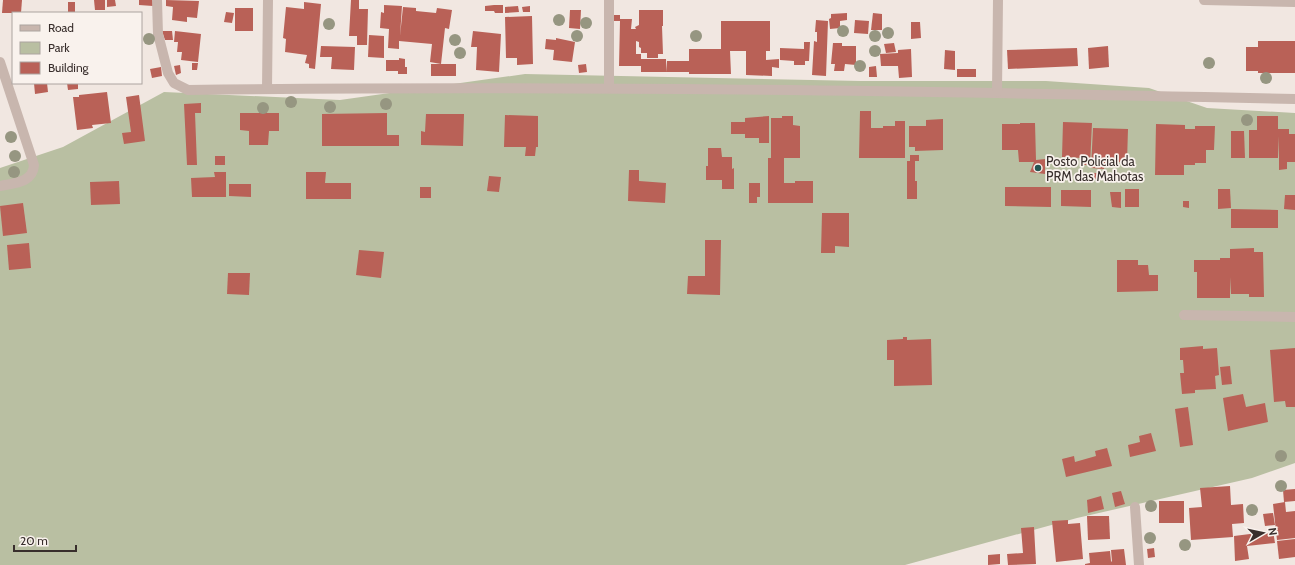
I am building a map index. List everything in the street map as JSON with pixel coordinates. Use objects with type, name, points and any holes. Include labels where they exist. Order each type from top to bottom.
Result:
[{"type":"street","points":[[157,0],[158,34],[168,73],[174,83],[188,90],[609,88],[997,92],[1295,99]]},
{"type":"street","points":[[267,89],[268,0]]},
{"type":"street","points":[[608,0],[609,88]]},
{"type":"street","points":[[997,92],[998,0]]},
{"type":"street","points":[[1204,0],[1295,2]]},
{"type":"street","points":[[0,62],[34,165],[31,176],[18,183],[0,186]]},
{"type":"street","points":[[1184,315],[1295,317]]},
{"type":"street","points":[[1135,507],[1139,565]]},
{"type":"green space","points":[[525,74],[861,81],[1046,81],[1149,88],[1207,108],[1295,113],[1295,463],[1252,478],[1077,518],[905,565],[0,565],[0,168],[63,147],[164,92],[340,100]]},
{"type":"building","points":[[3,0],[22,0],[21,12],[2,13]]},
{"type":"building","points":[[94,0],[105,0],[105,10],[95,10]]},
{"type":"building","points":[[107,0],[115,0],[116,6],[107,7]]},
{"type":"building","points":[[139,0],[153,0],[153,6],[139,5]]},
{"type":"building","points":[[166,0],[199,1],[197,18],[187,17],[187,22],[172,20],[173,7],[166,6]]},
{"type":"building","points":[[351,0],[359,0],[359,9],[368,9],[367,45],[357,45],[357,36],[349,36]]},
{"type":"building","points":[[68,2],[75,2],[75,12],[68,12]]},
{"type":"building","points":[[304,2],[321,4],[315,69],[309,68],[309,64],[305,63],[307,55],[285,52],[286,39],[283,38],[286,7],[304,9]]},
{"type":"building","points":[[384,5],[402,6],[400,36],[403,7],[416,8],[416,11],[436,13],[437,8],[452,10],[449,29],[445,28],[441,64],[430,62],[432,44],[399,41],[399,49],[388,48],[389,29],[380,28],[381,12],[384,13]]},
{"type":"building","points":[[503,5],[503,13],[485,11],[485,6]]},
{"type":"building","points":[[518,6],[519,12],[505,13],[505,7]]},
{"type":"building","points":[[530,6],[530,12],[523,12],[522,7]]},
{"type":"building","points":[[235,8],[253,8],[253,31],[235,31]]},
{"type":"building","points":[[570,10],[581,10],[580,29],[569,28]]},
{"type":"building","points":[[639,10],[663,10],[663,54],[658,54],[658,58],[647,58],[647,53],[641,53],[639,42],[636,41],[636,54],[641,54],[641,59],[666,59],[666,72],[641,72],[641,66],[619,66],[620,21],[612,21],[612,15],[620,15],[620,19],[632,19],[631,29],[636,29],[635,27],[639,25]]},
{"type":"building","points":[[226,12],[234,13],[232,23],[224,22]]},
{"type":"building","points":[[847,13],[847,20],[840,21],[840,28],[830,29],[829,19],[831,18],[831,14]]},
{"type":"building","points":[[873,13],[882,14],[882,30],[871,30]]},
{"type":"building","points":[[532,16],[533,64],[517,65],[517,58],[506,58],[505,17]]},
{"type":"building","points":[[816,20],[828,21],[826,76],[812,75],[814,41],[817,42],[817,32],[815,32]]},
{"type":"building","points":[[855,20],[869,21],[868,34],[854,33]]},
{"type":"building","points":[[721,21],[770,21],[770,51],[766,51],[766,60],[779,59],[779,68],[772,67],[772,76],[746,75],[746,51],[730,51],[731,74],[689,74],[689,72],[666,72],[667,61],[689,61],[689,49],[721,49]]},
{"type":"building","points":[[911,22],[920,22],[921,38],[911,39]]},
{"type":"building","points":[[162,31],[172,31],[173,40],[165,40]]},
{"type":"building","points":[[175,31],[201,34],[198,62],[181,60],[182,52],[177,52],[178,42],[174,42]]},
{"type":"building","points":[[473,31],[501,34],[499,72],[476,70],[477,47],[471,47]]},
{"type":"building","points":[[369,35],[384,36],[384,58],[368,57]]},
{"type":"building","points":[[556,38],[575,42],[572,62],[553,60],[554,50],[545,49],[546,39],[556,40]]},
{"type":"building","points":[[1258,41],[1295,41],[1295,73],[1258,73],[1258,71],[1246,71],[1246,47],[1258,47]]},
{"type":"building","points":[[804,42],[810,42],[809,61],[805,61],[805,65],[794,65],[794,61],[780,60],[780,48],[804,49]]},
{"type":"building","points":[[833,43],[842,43],[842,46],[856,46],[856,65],[845,64],[844,71],[834,71],[835,64],[831,64]]},
{"type":"building","points":[[894,43],[896,52],[886,53],[884,44]]},
{"type":"building","points":[[321,46],[355,47],[354,70],[331,69],[332,57],[320,57]]},
{"type":"building","points":[[1108,46],[1109,67],[1089,69],[1088,48]]},
{"type":"building","points":[[1077,48],[1078,66],[1008,69],[1007,50]]},
{"type":"building","points":[[911,49],[912,77],[899,78],[898,66],[881,66],[880,54],[898,53],[898,50]]},
{"type":"building","points":[[945,50],[955,51],[955,70],[944,69]]},
{"type":"building","points":[[399,58],[405,59],[407,74],[398,74],[398,71],[386,71],[386,60],[399,60]]},
{"type":"building","points":[[192,63],[198,63],[197,70],[192,70]]},
{"type":"building","points":[[431,64],[456,64],[456,76],[431,76]]},
{"type":"building","points":[[586,64],[587,72],[579,73],[578,65]]},
{"type":"building","points":[[180,65],[181,73],[176,75],[174,66]]},
{"type":"building","points":[[876,66],[877,77],[869,77],[869,67]]},
{"type":"building","points":[[161,67],[162,76],[152,78],[150,69]]},
{"type":"building","points":[[957,69],[976,69],[976,77],[957,77]]},
{"type":"building","points":[[34,84],[47,84],[48,92],[35,94]]},
{"type":"building","points":[[67,84],[78,84],[78,89],[68,90]]},
{"type":"building","points":[[107,92],[111,123],[92,125],[93,128],[77,130],[73,97]]},
{"type":"building","points":[[139,95],[145,141],[124,144],[122,133],[131,132],[126,97]]},
{"type":"building","points":[[201,103],[201,113],[195,113],[197,165],[187,165],[184,104]]},
{"type":"building","points":[[860,111],[871,111],[871,128],[895,126],[895,121],[905,121],[905,158],[859,158]]},
{"type":"building","points":[[240,113],[279,113],[279,131],[269,131],[268,145],[249,145],[249,131],[240,130]]},
{"type":"building","points":[[387,113],[387,135],[399,135],[399,146],[322,146],[322,114]]},
{"type":"building","points":[[426,114],[464,114],[463,146],[421,145],[421,131],[425,132]]},
{"type":"building","points":[[505,115],[538,116],[538,147],[536,147],[535,156],[525,156],[526,147],[504,147]]},
{"type":"building","points":[[769,116],[769,143],[759,143],[759,138],[745,138],[745,134],[731,134],[731,122],[745,122],[745,118]]},
{"type":"building","points":[[782,116],[793,116],[793,125],[800,126],[800,158],[784,158],[784,183],[795,183],[795,181],[813,181],[813,203],[768,203],[768,158],[771,158],[771,118],[782,118]]},
{"type":"building","points":[[1257,116],[1278,116],[1278,129],[1289,129],[1289,134],[1295,134],[1295,162],[1287,162],[1287,169],[1279,170],[1279,136],[1278,158],[1249,158],[1249,130],[1257,130]]},
{"type":"building","points":[[943,119],[943,150],[915,151],[915,147],[909,147],[909,126],[926,126],[926,120]]},
{"type":"building","points":[[1063,122],[1092,123],[1090,165],[1081,165],[1082,158],[1062,157]]},
{"type":"building","points":[[1035,123],[1036,160],[1045,159],[1045,174],[1030,172],[1034,162],[1019,162],[1018,150],[1002,150],[1002,124]]},
{"type":"building","points":[[1156,124],[1185,125],[1185,129],[1195,129],[1195,126],[1215,126],[1214,150],[1206,150],[1206,163],[1184,165],[1184,175],[1155,175]]},
{"type":"building","points":[[1093,128],[1128,129],[1127,162],[1105,162],[1104,169],[1091,168]]},
{"type":"building","points":[[1231,131],[1244,131],[1245,158],[1231,158]]},
{"type":"building","points":[[708,148],[721,148],[722,157],[732,157],[732,169],[734,168],[734,189],[722,189],[722,180],[706,180]]},
{"type":"building","points":[[910,155],[919,155],[919,161],[915,161],[917,199],[907,199],[907,161],[910,161]]},
{"type":"building","points":[[215,156],[225,156],[225,165],[215,165]]},
{"type":"building","points":[[629,170],[639,170],[639,181],[666,183],[665,203],[628,201]]},
{"type":"building","points":[[214,172],[226,172],[226,197],[192,197],[191,178],[215,177]]},
{"type":"building","points":[[306,172],[326,172],[325,183],[351,183],[351,199],[306,199]]},
{"type":"building","points":[[1091,173],[1097,173],[1097,179],[1091,178]]},
{"type":"building","points":[[489,176],[501,177],[499,192],[487,191]]},
{"type":"building","points":[[119,181],[120,204],[91,205],[90,182]]},
{"type":"building","points":[[749,183],[760,183],[760,197],[757,197],[757,203],[749,203]]},
{"type":"building","points":[[229,184],[251,184],[251,197],[229,196]]},
{"type":"building","points":[[420,187],[431,187],[431,198],[420,198]]},
{"type":"building","points":[[1005,187],[1051,187],[1051,207],[1005,206]]},
{"type":"building","points":[[1125,189],[1139,189],[1139,207],[1125,207]]},
{"type":"building","points":[[1218,189],[1230,189],[1231,208],[1218,209]]},
{"type":"building","points":[[1061,190],[1091,190],[1091,207],[1061,206]]},
{"type":"building","points":[[1110,192],[1121,192],[1121,208],[1112,207]]},
{"type":"building","points":[[1285,195],[1295,195],[1295,210],[1284,209]]},
{"type":"building","points":[[1183,201],[1189,201],[1189,208],[1183,207]]},
{"type":"building","points":[[23,203],[27,233],[3,236],[0,206]]},
{"type":"building","points":[[1231,209],[1278,210],[1278,228],[1231,228]]},
{"type":"building","points":[[822,213],[849,213],[849,247],[835,246],[835,253],[821,253]]},
{"type":"building","points":[[705,240],[721,240],[720,295],[687,294],[688,276],[705,276]]},
{"type":"building","points":[[29,243],[31,268],[9,270],[7,245]]},
{"type":"building","points":[[1254,248],[1254,252],[1263,252],[1264,297],[1249,297],[1249,294],[1231,294],[1230,277],[1230,298],[1197,298],[1197,272],[1194,272],[1194,260],[1220,260],[1220,258],[1230,258],[1230,249]]},
{"type":"building","points":[[359,250],[384,252],[381,278],[356,275]]},
{"type":"building","points":[[1117,260],[1138,260],[1138,265],[1148,265],[1149,275],[1158,275],[1158,291],[1117,292]]},
{"type":"building","points":[[228,273],[250,273],[249,295],[227,294]]},
{"type":"building","points":[[903,337],[907,337],[907,340],[931,339],[932,385],[894,386],[894,360],[887,360],[887,340],[903,339]]},
{"type":"building","points":[[1203,346],[1203,349],[1217,348],[1219,375],[1215,376],[1216,389],[1195,390],[1195,393],[1182,394],[1180,373],[1184,373],[1183,360],[1180,360],[1180,348]]},
{"type":"building","points":[[1295,348],[1295,407],[1286,407],[1285,401],[1274,402],[1270,350]]},
{"type":"building","points":[[1230,366],[1232,384],[1222,385],[1220,367]]},
{"type":"building","points":[[1243,394],[1246,407],[1265,403],[1268,422],[1228,431],[1223,398]]},
{"type":"building","points":[[1188,407],[1193,445],[1180,447],[1175,409]]},
{"type":"building","points":[[1151,433],[1156,451],[1130,457],[1128,445],[1140,442],[1139,436]]},
{"type":"building","points":[[1107,448],[1112,466],[1066,477],[1062,459],[1074,456],[1075,462],[1096,456],[1095,451]]},
{"type":"building","points":[[1230,486],[1231,505],[1243,504],[1244,523],[1232,524],[1233,537],[1191,540],[1189,508],[1202,507],[1200,488]]},
{"type":"building","points":[[1295,489],[1295,501],[1284,502],[1283,490]]},
{"type":"building","points":[[1121,491],[1125,504],[1115,507],[1112,493]]},
{"type":"building","points":[[1101,496],[1104,509],[1088,513],[1087,500]]},
{"type":"building","points":[[1159,501],[1184,501],[1184,523],[1159,523]]},
{"type":"building","points":[[1285,502],[1286,512],[1295,511],[1295,538],[1277,540],[1273,504]]},
{"type":"building","points":[[1273,513],[1275,525],[1265,526],[1263,514]]},
{"type":"building","points":[[1087,516],[1109,516],[1110,539],[1088,540]]},
{"type":"building","points":[[1068,520],[1068,524],[1080,523],[1083,559],[1056,562],[1052,521]]},
{"type":"building","points":[[1034,527],[1036,564],[1008,565],[1007,554],[1023,553],[1021,528]]},
{"type":"building","points":[[1273,531],[1275,543],[1247,546],[1249,559],[1235,561],[1234,536]]},
{"type":"building","points":[[1295,539],[1295,557],[1279,559],[1277,541]]},
{"type":"building","points":[[1154,548],[1155,557],[1148,558],[1147,549]]},
{"type":"building","points":[[1124,549],[1126,565],[1085,565],[1090,563],[1089,553],[1110,551],[1112,562],[1111,550]]},
{"type":"building","points":[[1000,554],[1000,564],[988,565],[988,555]]},
{"type":"place","name":"Posto Policial da PRM das Mahotas","points":[[1038,168]]}]
